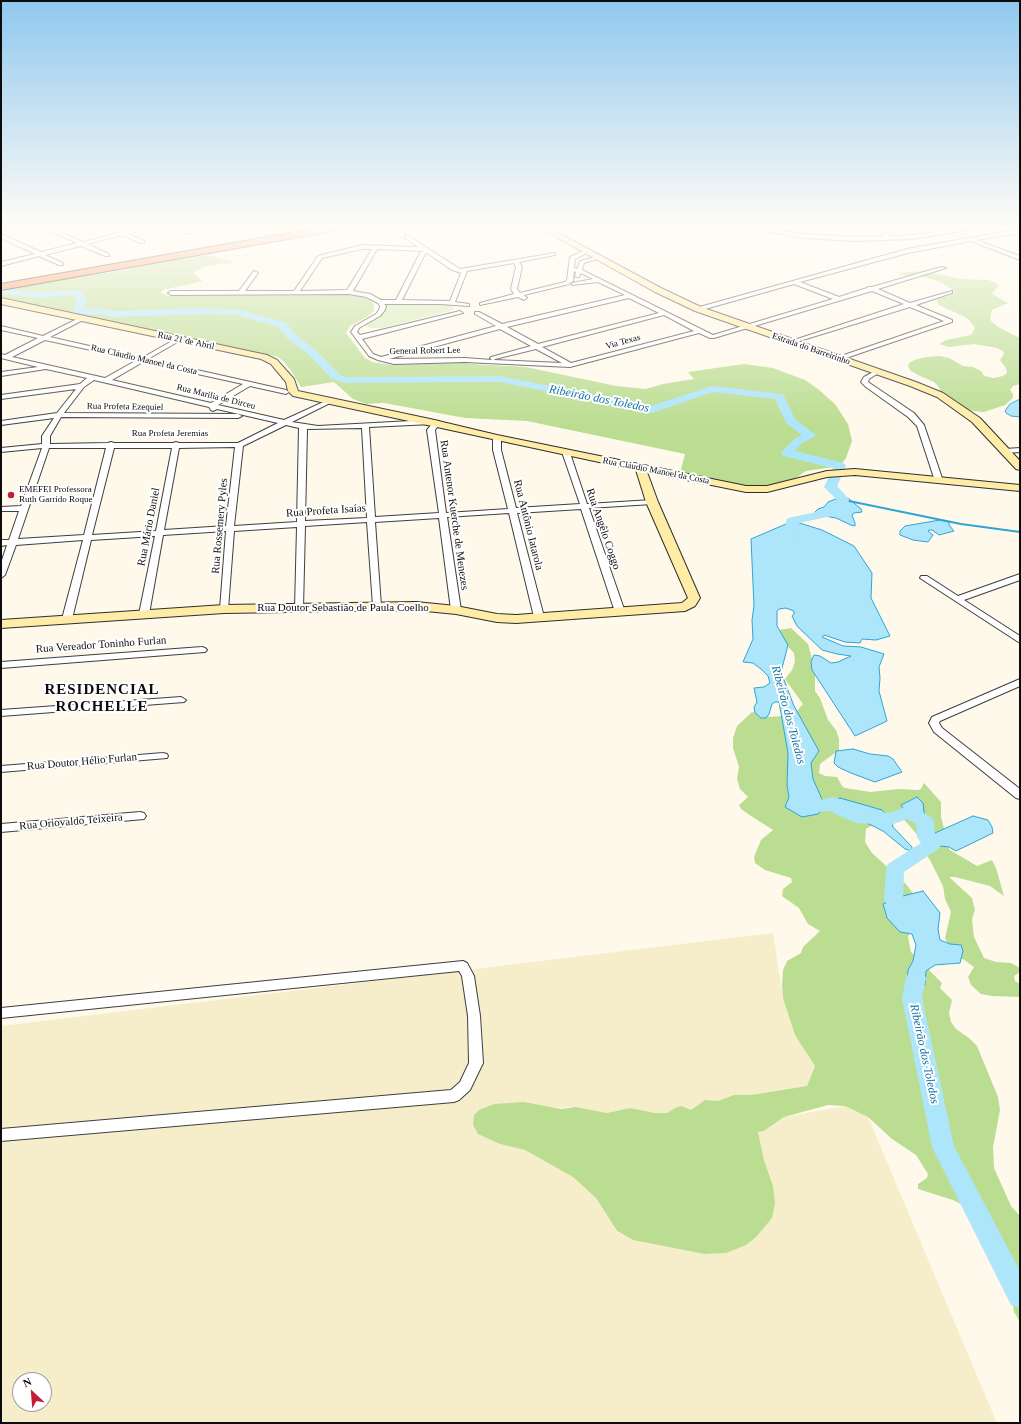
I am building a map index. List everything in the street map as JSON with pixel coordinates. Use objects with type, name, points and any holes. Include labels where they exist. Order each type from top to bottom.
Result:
[{"type":"street","points":[[356,336],[355,329],[359,325],[380,313],[383,306],[380,302],[365,294]]},
{"type":"street","points":[[399,301],[402,294]]},
{"type":"street","points":[[452,303],[455,294]]},
{"type":"street","points":[[522,297],[531,294]]},
{"type":"street","points":[[356,336],[532,294]]},
{"type":"street","points":[[626,294],[713,337],[849,294]]},
{"type":"street","name":"Estrada do Barreirinho","points":[[667,294],[698,309],[745,328],[792,342],[914,384],[953,403],[976,420],[1020,467]]},
{"type":"street","points":[[698,309],[750,294]]},
{"type":"street","points":[[827,294],[837,298]]},
{"type":"street","points":[[840,358],[950,321],[887,294]]},
{"type":"street","points":[[792,342],[942,294]]},
{"type":"street","points":[[380,359],[503,326],[629,296]]},
{"type":"street","name":"Rua 21 de Abril","points":[[1,301],[270,359],[291,390]]},
{"type":"street","points":[[380,302],[399,301],[452,303],[466,311],[503,326],[570,365]]},
{"type":"street","points":[[356,336],[484,306]]},
{"type":"street","points":[[488,360],[664,313]]},
{"type":"street","points":[[4,357],[83,318]]},
{"type":"street","points":[[359,325],[366,330],[381,330]]},
{"type":"street","name":"Rua Cláudio Manoel da Costa","points":[[1,328],[249,384],[291,390],[393,419],[433,423],[497,438],[746,489],[767,489],[827,474],[855,472],[871,472],[939,481],[1020,488]]},
{"type":"street","name":"Via Texas","points":[[550,365],[570,365],[700,331]]},
{"type":"street","name":"General Robert Lee","points":[[356,336],[371,355],[380,359],[394,362],[488,360],[550,365]]},
{"type":"street","points":[[107,380],[179,340]]},
{"type":"street","points":[[394,362],[413,350]]},
{"type":"street","points":[[507,354],[508,362]]},
{"type":"street","points":[[550,365],[554,356]]},
{"type":"street","name":"Rua Marilia de Dirceu","points":[[4,357],[213,405],[237,414]]},
{"type":"street","points":[[1,374],[48,367]]},
{"type":"street","points":[[877,372],[866,378],[864,382],[911,415],[920,425],[939,481]]},
{"type":"street","points":[[1,575],[46,446],[46,436],[59,415],[82,386],[93,377]]},
{"type":"street","points":[[207,416],[213,410],[213,405],[249,384]]},
{"type":"street","points":[[1,398],[82,386]]},
{"type":"street","name":"Rua Profeta Jeremias","points":[[1,450],[27,446],[111,444],[239,445],[330,401]]},
{"type":"street","name":"Rua Profeta Ezequiel","points":[[1,423],[59,415],[250,415]]},
{"type":"street","name":"Rua Marilia de Dirceu","points":[[250,415],[303,427],[318,428],[365,426],[393,419]]},
{"type":"street","name":"Rua Antenor Kuerche de Menezes","points":[[433,423],[431,430],[456,610]]},
{"type":"street","points":[[365,426],[376,606]]},
{"type":"street","points":[[299,608],[303,427]]},
{"type":"street","name":"Rua Antônio Iatarola","points":[[497,438],[497,450],[539,617]]},
{"type":"street","points":[[67,619],[111,444]]},
{"type":"street","name":"Rua Mário Daniel","points":[[144,614],[158,533],[176,444]]},
{"type":"street","name":"Rua Rossemery Pyles","points":[[224,609],[230,528],[239,445]]},
{"type":"street","points":[[1005,451],[1020,450]]},
{"type":"street","name":"Rua Angêlo Coggo","points":[[566,452],[620,612]]},
{"type":"street","points":[[640,467],[652,502]]},
{"type":"street","name":"Rua Profeta Isaías","points":[[1,543],[652,502]]},
{"type":"street","name":"Rua Doutor Sebastião de Paula Coelho","points":[[1,624],[224,609],[416,606],[456,610],[497,618],[516,619],[685,607],[691,603],[694,598],[652,502]]},
{"type":"street","points":[[1,509],[25,508]]},
{"type":"street","points":[[958,600],[1020,577]]},
{"type":"street","points":[[924,578],[1020,640]]},
{"type":"street","name":"Rua Vereador Toninho Furlan","points":[[1,665],[202,650]]},
{"type":"street","points":[[1020,682],[936,719],[934,724],[938,730],[1020,795]]},
{"type":"street","points":[[1,713],[181,700]]},
{"type":"street","name":"Rua Doutor Hélio Furlan","points":[[1,768],[163,756]]},
{"type":"street","name":"Rua Oriovaldo Teixeira","points":[[1,828],[140,816]]},
{"type":"street","points":[[1,1013],[463,966],[468,976],[474,1016],[476,1063],[465,1086],[454,1096],[1,1135]]},
{"type":"shaded area","points":[[773,933],[783,998],[806,1052],[815,1066],[807,1086],[751,1095],[734,1095],[718,1101],[705,1100],[691,1110],[675,1108],[667,1113],[655,1113],[630,1108],[607,1113],[576,1107],[479,1110],[474,1115],[473,1125],[500,1144],[525,1150],[573,1177],[596,1198],[617,1232],[633,1240],[704,1254],[726,1253],[773,1186],[764,1160],[758,1132],[766,1130],[784,1117],[845,1106],[868,1117],[997,1423],[1,1423],[1,1026]]},
{"type":"green space","points":[[1,294],[165,294],[169,296],[347,294],[360,296],[374,304],[374,311],[367,317],[350,326],[346,333],[365,358],[372,362],[392,365],[454,363],[526,367],[616,386],[646,389],[663,384],[694,379],[688,372],[744,364],[773,368],[805,380],[835,404],[848,424],[852,441],[846,458],[840,466],[806,471],[793,480],[765,487],[742,486],[680,473],[685,454],[527,421],[465,418],[384,403],[366,404],[353,399],[334,382],[301,387],[292,372],[278,357],[1,297]]},
{"type":"green space","points":[[993,294],[1008,303],[992,310],[990,320],[998,327],[1020,338],[1020,384],[1013,386],[1010,390],[1013,394],[1013,398],[1005,405],[984,412],[964,408],[943,395],[934,382],[911,371],[908,367],[909,363],[914,360],[939,356],[949,358],[963,366],[973,367],[981,371],[984,376],[994,378],[1003,376],[1007,373],[1006,368],[1000,360],[1004,352],[997,348],[974,344],[949,347],[939,344],[946,340],[971,335],[975,328],[965,317],[939,305],[937,302],[938,299],[951,295]]},
{"type":"green space","points":[[393,303],[448,304],[454,308],[450,311],[381,328],[371,328],[366,326],[365,324],[385,313],[386,305]]},
{"type":"green space","points":[[791,628],[808,644],[815,670],[815,691],[820,698],[828,720],[836,730],[839,739],[839,750],[820,764],[819,773],[825,776],[837,777],[842,786],[845,788],[871,792],[898,789],[918,790],[921,789],[924,783],[941,802],[941,817],[944,828],[942,839],[950,850],[977,866],[992,860],[996,868],[1004,896],[990,886],[955,877],[949,877],[972,898],[975,910],[972,919],[974,937],[984,958],[996,962],[1011,963],[1020,968],[1020,972],[1014,976],[1015,981],[1020,984],[1020,997],[981,994],[971,985],[968,977],[974,967],[963,959],[954,960],[945,938],[951,912],[945,899],[943,886],[930,860],[923,850],[920,838],[900,815],[886,817],[866,829],[865,842],[872,853],[907,885],[915,897],[913,924],[908,937],[911,952],[942,983],[940,988],[952,1000],[949,1013],[951,1022],[956,1029],[977,1046],[998,1097],[1000,1110],[993,1147],[994,1168],[1011,1206],[1020,1216],[1020,1322],[1014,1312],[1005,1251],[996,1234],[985,1219],[974,1211],[953,1200],[918,1189],[918,1184],[927,1178],[928,1174],[916,1155],[892,1139],[868,1117],[845,1106],[828,1105],[784,1117],[764,1131],[758,1132],[764,1160],[773,1186],[775,1203],[772,1218],[756,1237],[746,1245],[726,1253],[704,1254],[633,1240],[617,1231],[596,1198],[573,1177],[525,1150],[500,1144],[478,1134],[473,1125],[474,1115],[479,1110],[494,1104],[524,1102],[561,1109],[576,1107],[607,1113],[630,1108],[655,1113],[667,1113],[681,1106],[691,1110],[705,1100],[718,1101],[734,1095],[751,1095],[807,1086],[815,1066],[795,1035],[783,998],[783,970],[787,961],[801,953],[803,947],[820,931],[808,924],[799,908],[782,896],[783,889],[792,882],[791,878],[765,870],[755,863],[754,857],[761,840],[773,830],[741,809],[739,805],[748,797],[740,789],[737,779],[739,767],[733,748],[733,738],[737,726],[752,712],[769,717],[783,716],[796,712],[803,704],[785,679],[792,670],[795,662],[794,653],[780,638],[779,630]]},
{"type":"water","points":[[1020,399],[1020,417],[1011,416],[1006,413],[1005,411],[1010,404]]},
{"type":"water","points":[[841,497],[848,498],[861,509],[862,512],[854,513],[852,515],[855,526],[836,518],[819,515],[815,512],[824,507],[828,502]]},
{"type":"water","points":[[940,520],[949,522],[949,525],[954,531],[939,535],[932,530],[929,530],[928,531],[933,535],[928,542],[913,540],[900,535],[900,531],[905,526]]},
{"type":"water","points":[[793,521],[822,530],[854,546],[872,573],[871,598],[890,636],[876,640],[862,639],[860,643],[845,642],[824,635],[822,637],[843,646],[861,647],[884,654],[879,667],[879,691],[887,721],[855,736],[812,670],[811,662],[814,655],[820,656],[831,663],[838,662],[851,656],[822,650],[797,626],[792,616],[794,611],[786,608],[779,609],[777,611],[777,626],[788,645],[781,672],[794,706],[819,751],[811,763],[813,779],[825,806],[818,814],[802,817],[785,807],[789,797],[787,785],[788,753],[779,702],[772,704],[766,718],[761,718],[755,713],[754,707],[757,702],[754,688],[764,687],[770,683],[768,676],[761,669],[753,663],[743,662],[753,639],[752,620],[754,606],[751,539]]},
{"type":"water","points":[[853,749],[870,754],[888,756],[893,759],[902,772],[875,782],[838,767],[834,763],[836,751]]},
{"type":"water","points":[[917,797],[923,803],[925,821],[914,815],[909,817],[901,805]]},
{"type":"water","points":[[840,798],[882,810],[891,819],[893,827],[912,847],[912,851],[905,849],[883,831],[841,810],[833,803]]},
{"type":"water","points":[[973,816],[988,820],[992,827],[993,833],[956,851],[949,847],[932,845],[926,837]]},
{"type":"water","points":[[923,891],[940,913],[938,929],[940,940],[950,944],[961,945],[963,951],[960,963],[935,965],[926,971],[925,985],[919,986],[919,994],[912,998],[906,991],[908,970],[913,961],[916,945],[912,934],[900,932],[887,918],[883,904],[903,896]]},
{"type":"waterway","name":"Ribeirão dos Toledos","points":[[32,294],[43,294]]},
{"type":"waterway","name":"Ribeirão dos Toledos","points":[[78,294],[82,300],[77,312],[100,311],[114,314],[206,311],[239,312],[282,325],[291,336],[314,354],[336,377],[345,380],[500,379],[652,410],[712,389],[779,396],[790,421],[810,435],[798,441],[787,453],[840,466],[830,487],[843,499],[841,510],[793,521],[791,542]]},
{"type":"waterway","points":[[849,501],[961,524],[1020,532]]},
{"type":"waterway","name":"Ribeirão dos Toledos","points":[[810,794],[813,804],[818,806],[831,805],[833,803],[841,810],[856,817],[891,819],[906,813],[914,815],[925,821],[926,837],[932,845],[895,869],[893,900],[907,917]]},
{"type":"waterway","name":"Ribeirão dos Toledos","points":[[916,978],[912,998],[943,1147],[1020,1296]]},
{"type":"place","name":"EMEFEI Professora Ruth Garrido Roque","points":[[11,495]]},
{"type":"district","name":"RESIDENCIAL ROCHELLE","points":[[102,698]]}]
